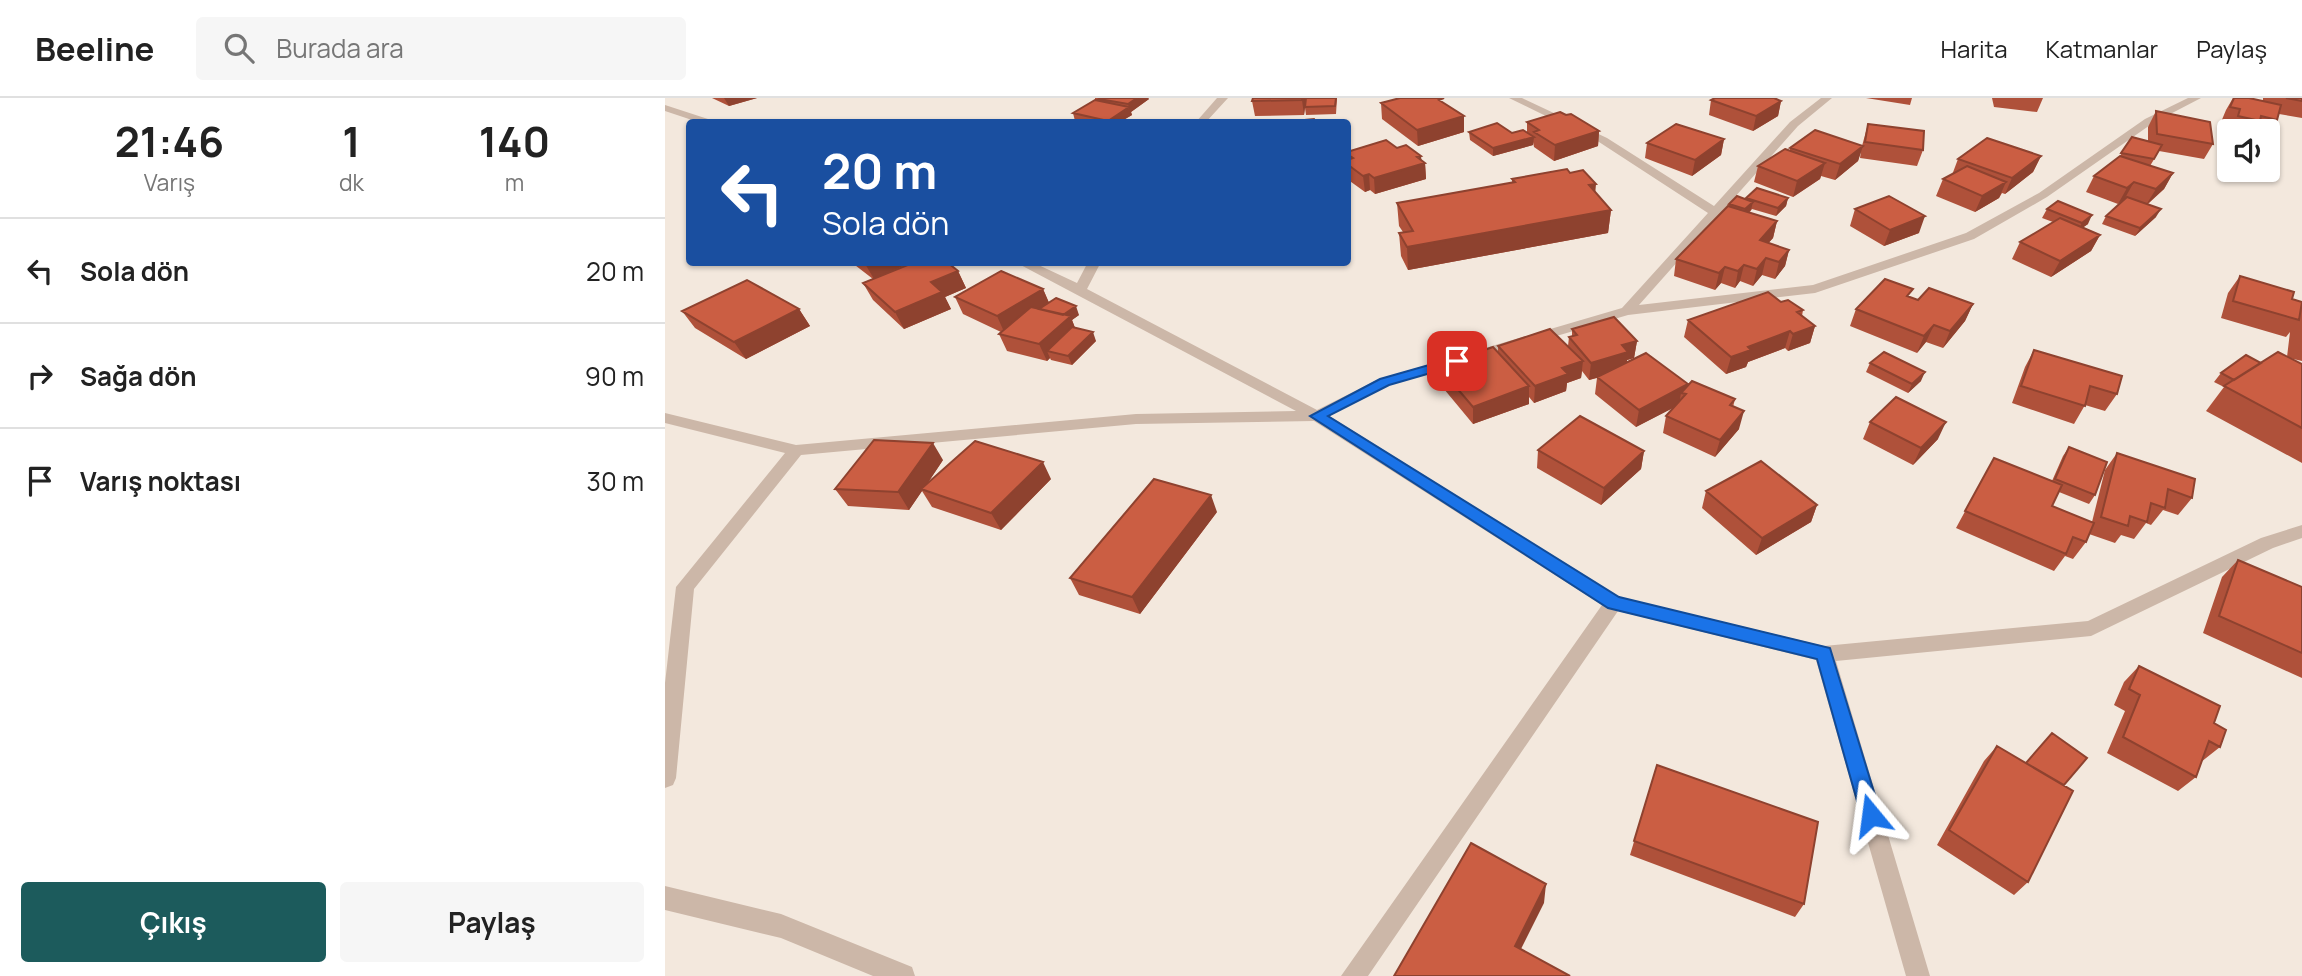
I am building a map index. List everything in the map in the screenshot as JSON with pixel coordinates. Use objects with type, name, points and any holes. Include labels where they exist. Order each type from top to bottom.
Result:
[{"type":"street","points":[[1204,119],[1223,98]]},
{"type":"street","points":[[1514,98],[1603,140],[1717,213]]},
{"type":"street","points":[[1627,311],[1794,124],[1827,98]]},
{"type":"street","points":[[665,418],[796,450],[1136,419],[1317,416],[1384,382],[1627,311],[1815,289],[1970,236],[2043,195],[2149,121],[2196,98]]},
{"type":"street","points":[[665,108],[698,119]]},
{"type":"street","points":[[1029,266],[1080,290],[1317,416],[1614,603],[1824,653],[2091,628],[2267,543],[2302,531]]},
{"type":"street","points":[[1080,290],[1093,266]]},
{"type":"street","points":[[665,778],[685,587],[796,450]]},
{"type":"street","points":[[1353,976],[1614,603]]},
{"type":"street","points":[[1824,653],[1918,976]]},
{"type":"street","points":[[665,898],[781,926],[903,976]]},
{"type":"building","points":[[1137,98],[1128,104],[1099,99]]},
{"type":"building","points":[[1253,98],[1302,98],[1302,100],[1252,101]]},
{"type":"building","points":[[1306,98],[1336,98],[1335,106],[1305,107]]},
{"type":"building","points":[[1400,98],[1444,98],[1439,100],[1464,116],[1417,130],[1381,103]]},
{"type":"building","points":[[1774,98],[1781,101],[1756,116],[1711,100]]},
{"type":"building","points":[[2234,98],[2249,98],[2281,105],[2277,119],[2238,116],[2240,109],[2230,107]]},
{"type":"building","points":[[1095,100],[1129,107],[1111,119],[1073,113]]},
{"type":"building","points":[[2156,111],[2210,122],[2213,144],[2157,134]]},
{"type":"building","points":[[1560,112],[1571,114],[1599,131],[1555,145],[1534,132],[1539,130],[1527,122]]},
{"type":"building","points":[[1497,123],[1512,133],[1523,130],[1534,137],[1493,148],[1469,132]]},
{"type":"building","points":[[1676,124],[1724,139],[1695,160],[1647,143]]},
{"type":"building","points":[[1868,124],[1924,131],[1923,150],[1865,142]]},
{"type":"building","points":[[1815,130],[1863,146],[1840,164],[1790,148]]},
{"type":"building","points":[[2132,137],[2162,145],[2154,159],[2121,153]]},
{"type":"building","points":[[1987,138],[2041,156],[2012,178],[1958,159]]},
{"type":"building","points":[[1386,140],[1397,148],[1406,145],[1421,156],[1417,157],[1425,163],[1374,178],[1369,174],[1363,176],[1351,167],[1351,151]]},
{"type":"building","points":[[1785,149],[1825,163],[1797,181],[1758,166]]},
{"type":"building","points":[[2120,156],[2173,173],[2156,189],[2134,182],[2127,188],[2094,176]]},
{"type":"building","points":[[1967,166],[2006,182],[1982,196],[1943,179]]},
{"type":"building","points":[[1567,169],[1570,173],[1583,170],[1596,184],[1589,185],[1611,210],[1407,247],[1399,233],[1413,231],[1397,203],[1515,182],[1512,179]]},
{"type":"building","points":[[1757,188],[1788,198],[1778,208],[1746,198]]},
{"type":"building","points":[[1737,196],[1753,202],[1745,209],[1729,204]]},
{"type":"building","points":[[1889,196],[1925,216],[1890,230],[1855,209]]},
{"type":"building","points":[[2127,197],[2161,209],[2140,228],[2106,216]]},
{"type":"building","points":[[2058,201],[2092,215],[2082,223],[2047,209]]},
{"type":"building","points":[[1728,206],[1777,221],[1760,240],[1789,250],[1779,262],[1766,258],[1757,269],[1744,265],[1738,271],[1725,267],[1719,273],[1676,259]]},
{"type":"building","points":[[2060,218],[2100,235],[2060,261],[2020,242]]},
{"type":"building","points":[[905,266],[952,266],[958,271],[931,282],[942,292],[895,312],[863,283]]},
{"type":"building","points":[[1001,271],[1043,289],[997,316],[955,297]]},
{"type":"building","points":[[2240,276],[2294,292],[2292,299],[2302,302],[2299,320],[2233,301]]},
{"type":"building","points":[[1885,279],[1913,289],[1907,296],[1918,300],[1929,288],[1973,304],[1950,331],[1934,325],[1924,336],[1856,309]]},
{"type":"building","points":[[747,280],[799,309],[734,342],[682,311]]},
{"type":"building","points":[[1768,292],[1781,302],[1788,300],[1803,310],[1797,312],[1815,326],[1793,334],[1790,331],[1748,347],[1751,350],[1731,357],[1688,320]]},
{"type":"building","points":[[1056,298],[1076,306],[1063,315],[1039,309]]},
{"type":"building","points":[[1031,307],[1071,316],[1039,344],[999,334]]},
{"type":"building","points":[[1614,317],[1637,341],[1622,345],[1628,352],[1591,363],[1569,337],[1577,335],[1572,329]]},
{"type":"building","points":[[1072,327],[1093,332],[1068,356],[1047,351]]},
{"type":"building","points":[[1550,329],[1583,361],[1562,368],[1568,374],[1535,386],[1498,346]]},
{"type":"building","points":[[1493,347],[1529,386],[1473,407],[1438,366]]},
{"type":"building","points":[[2034,350],[2122,376],[2117,394],[2090,386],[2085,406],[2021,386]]},
{"type":"building","points":[[1884,352],[1925,372],[1912,384],[1870,363]]},
{"type":"building","points":[[2278,352],[2302,364],[2302,428],[2224,386]]},
{"type":"building","points":[[1646,353],[1688,384],[1639,410],[1597,377]]},
{"type":"building","points":[[2246,355],[2261,363],[2234,380],[2221,373]]},
{"type":"building","points":[[1692,381],[1735,399],[1730,405],[1744,411],[1720,440],[1666,416],[1686,394],[1681,393]]},
{"type":"building","points":[[1896,397],[1946,422],[1921,448],[1870,422]]},
{"type":"building","points":[[1580,416],[1644,451],[1604,488],[1538,450]]},
{"type":"building","points":[[874,440],[933,443],[898,492],[835,489]]},
{"type":"building","points":[[975,441],[1043,462],[991,513],[921,489]]},
{"type":"building","points":[[2069,447],[2107,462],[2095,495],[2055,479]]},
{"type":"building","points":[[2117,453],[2195,479],[2192,498],[2168,489],[2165,508],[2151,503],[2147,522],[2130,516],[2128,526],[2101,517]]},
{"type":"building","points":[[1994,458],[2062,485],[2052,506],[2094,523],[2086,542],[2073,537],[2066,554],[1965,511]]},
{"type":"building","points":[[1761,461],[1817,505],[1762,538],[1706,491]]},
{"type":"building","points":[[1154,479],[1211,495],[1132,597],[1070,578]]},
{"type":"building","points":[[2238,560],[2302,587],[2302,653],[2219,616]]},
{"type":"building","points":[[2139,666],[2220,706],[2214,723],[2226,730],[2220,747],[2209,741],[2196,777],[2123,737],[2140,695],[2129,689]]},
{"type":"building","points":[[2052,733],[2087,758],[2064,785],[2026,763]]},
{"type":"building","points":[[1997,746],[2073,791],[2028,882],[1949,830]]},
{"type":"building","points":[[1657,765],[1818,822],[1804,904],[1634,841]]},
{"type":"building","points":[[1471,843],[1546,884],[1515,946],[1570,976],[1394,976]]},
{"type":"route","points":[[1457,361],[1384,382],[1317,416],[1614,603],[1824,653],[1871,815]]}]
